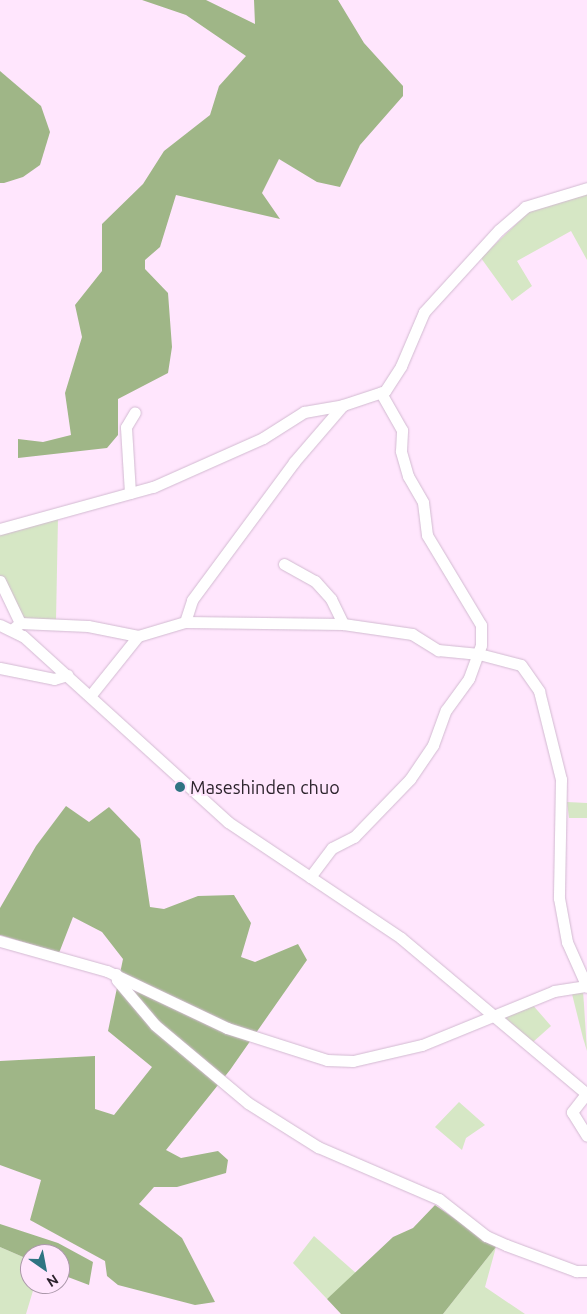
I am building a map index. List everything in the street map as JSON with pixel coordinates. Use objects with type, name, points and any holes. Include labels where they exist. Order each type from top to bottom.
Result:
[{"type":"street","points":[[0,529],[153,487],[263,438],[304,412],[343,405],[381,393],[401,366],[424,312],[513,215],[540,200],[587,188]]},
{"type":"street","points":[[310,877],[332,848],[354,837],[410,779],[433,745],[446,710],[470,678],[479,654],[481,625],[427,535],[423,502],[408,476],[401,451],[402,430],[381,393]]},
{"type":"street","points":[[185,622],[192,600],[294,462],[343,405]]},
{"type":"street","points":[[130,494],[126,427],[135,412]]},
{"type":"street","points":[[284,564],[315,582],[331,599],[343,624]]},
{"type":"street","points":[[0,582],[16,626],[221,816],[401,938],[490,1015],[587,1094],[572,1112],[587,1136]]},
{"type":"street","points":[[0,625],[88,626],[138,636],[185,622],[343,624],[412,634],[438,650],[479,654],[521,666],[539,691],[561,779],[561,911],[567,942],[587,986],[569,986],[490,1015],[422,1045],[353,1061],[327,1060],[227,1028],[116,974],[0,941]]},
{"type":"street","points":[[90,696],[138,636]]},
{"type":"street","points":[[0,668],[54,679],[67,675]]},
{"type":"street","points":[[116,974],[117,980],[155,1025],[248,1103],[318,1147],[439,1199],[493,1239],[576,1271],[587,1271]]},
{"type":"green space","points":[[142,0],[206,0],[255,24],[254,0],[338,0],[364,43],[403,86],[403,96],[360,145],[340,187],[317,182],[279,159],[262,193],[280,219],[176,195],[160,247],[145,260],[145,269],[168,293],[172,347],[168,373],[118,399],[118,435],[107,448],[18,458],[18,439],[43,442],[71,435],[65,393],[82,337],[75,305],[102,271],[102,224],[143,184],[164,151],[210,115],[219,86],[246,56],[186,15]]},
{"type":"green space","points":[[0,71],[41,106],[50,132],[40,165],[23,177],[4,183],[0,183]]},
{"type":"green space","points":[[587,193],[587,260],[571,231],[517,261],[532,286],[512,301],[481,258],[533,208]]},
{"type":"green space","points":[[58,517],[56,621],[25,621],[0,576],[0,531]]},
{"type":"green space","points":[[567,802],[587,803],[587,818],[569,818]]},
{"type":"green space","points":[[66,806],[89,822],[109,807],[140,839],[150,907],[164,909],[198,896],[234,895],[251,923],[241,957],[255,962],[298,944],[307,960],[230,1070],[166,1150],[181,1158],[218,1151],[228,1160],[226,1173],[177,1187],[154,1187],[139,1204],[182,1238],[215,1302],[195,1305],[118,1285],[107,1276],[105,1261],[30,1220],[41,1180],[0,1165],[0,1061],[95,1056],[95,1109],[114,1115],[152,1067],[108,1031],[123,959],[102,932],[73,917],[59,953],[0,935],[0,908],[36,846]]},
{"type":"green space","points":[[571,990],[583,990],[587,1051],[583,1038]]},
{"type":"green space","points":[[531,1003],[551,1026],[533,1042],[502,1015]]},
{"type":"green space","points":[[459,1102],[485,1125],[466,1138],[462,1150],[435,1127]]},
{"type":"green space","points":[[435,1205],[496,1247],[443,1314],[341,1314],[327,1299],[393,1237],[413,1228]]},
{"type":"green space","points":[[0,1224],[60,1244],[20,1244],[20,1256],[0,1247]]},
{"type":"green space","points":[[314,1236],[357,1274],[327,1299],[293,1263]]},
{"type":"green space","points":[[0,1247],[20,1256],[20,1294],[32,1294],[26,1314],[0,1314]]},
{"type":"green space","points":[[496,1247],[485,1287],[525,1314],[443,1314]]},
{"type":"green space","points":[[70,1250],[93,1262],[89,1285],[70,1278]]},
{"type":"place","name":"Maseshinden chuo","points":[[180,787]]}]
